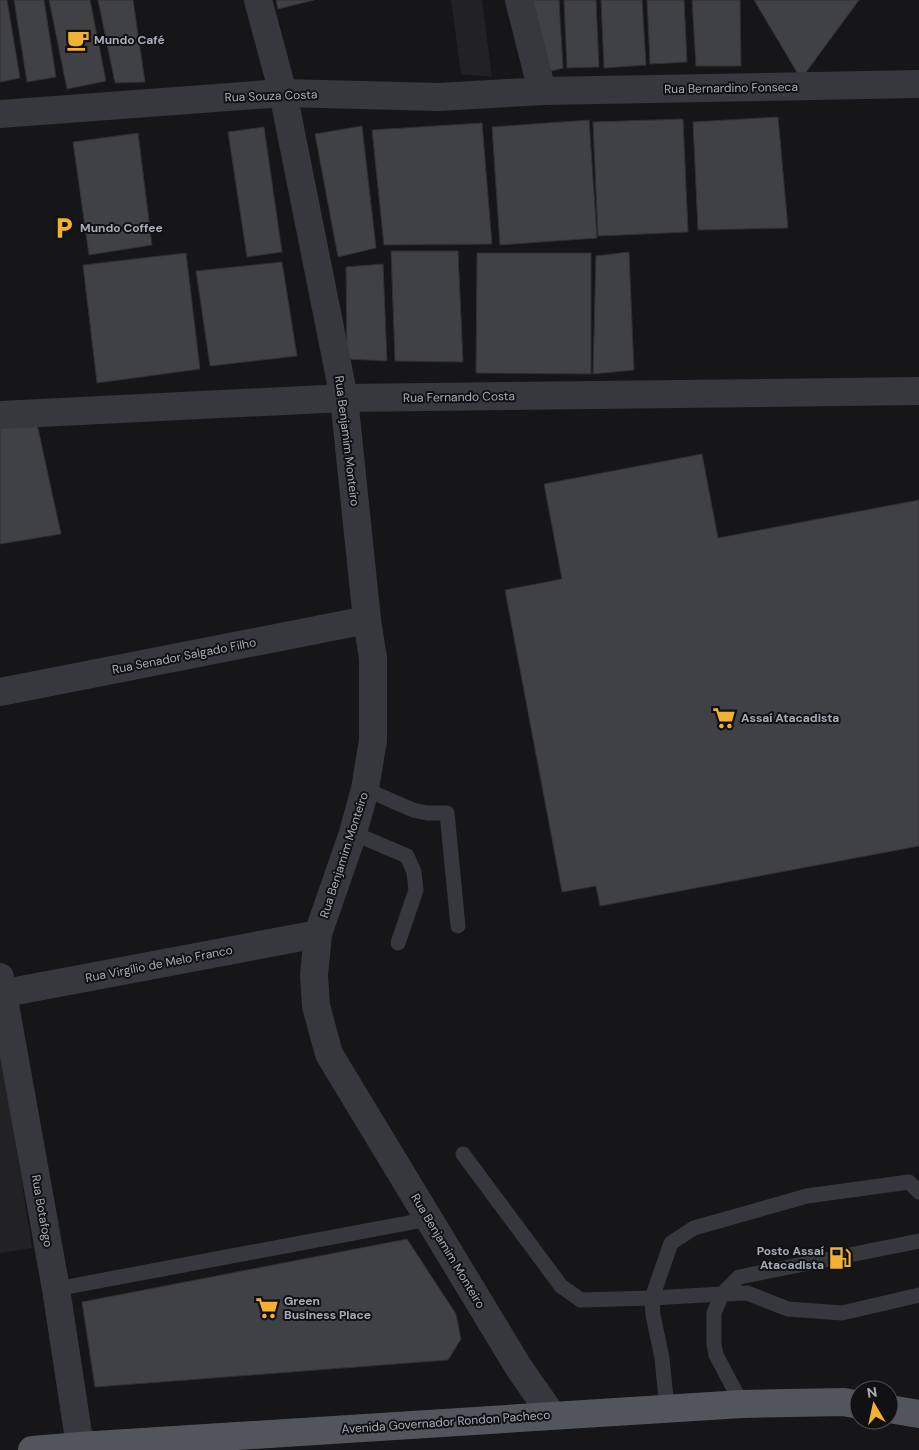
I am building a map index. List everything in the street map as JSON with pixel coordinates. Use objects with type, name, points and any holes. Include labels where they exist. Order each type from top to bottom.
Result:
[{"type":"main road","name":"Avenida Governador Rondon Pacheco","points":[[32,1450],[742,1404],[849,1403]]},
{"type":"main road","points":[[899,1411],[919,1414]]},
{"type":"street","name":"Rua Benjamim Monteiro","points":[[258,0],[283,94],[344,398],[367,620],[373,658],[373,740],[365,789],[353,833],[318,934],[314,975],[316,1006],[329,1054],[519,1368],[552,1416]]},
{"type":"street","points":[[519,0],[542,91]]},
{"type":"street","name":"Rua Bernardino Fonseca","points":[[542,91],[919,84]]},
{"type":"street","name":"Rua Souza Costa","points":[[0,114],[283,94],[439,96],[542,91]]},
{"type":"street","name":"Rua Fernando Costa","points":[[0,415],[344,398],[919,391]]},
{"type":"street","name":"Rua Senador Salgado Filho","points":[[0,692],[367,620]]},
{"type":"street","name":"Rua Virgílio de Melo Franco","points":[[1,988],[318,934]]},
{"type":"street","name":"Rua Botafogo","points":[[1,988],[56,1289],[80,1446]]},
{"type":"lane","points":[[365,789],[413,810],[427,813],[447,813],[458,926]]},
{"type":"lane","points":[[353,833],[407,856],[414,872],[416,890],[398,943]]},
{"type":"lane","points":[[463,1154],[560,1286],[581,1300],[747,1293],[788,1309],[842,1314],[919,1295]]},
{"type":"lane","points":[[667,1409],[662,1358],[653,1315],[652,1298],[672,1243],[694,1228],[806,1196],[909,1182],[919,1192]]},
{"type":"lane","points":[[56,1289],[429,1219]]},
{"type":"lane","points":[[742,1404],[716,1355],[714,1344],[714,1313],[722,1294],[739,1277],[919,1241]]},
{"type":"shaded area","points":[[451,0],[482,0],[492,77],[461,74]]},
{"type":"shaded area","points":[[0,1054],[2,1055],[32,1248],[0,1253]]},
{"type":"building","points":[[0,0],[7,0],[20,78],[0,82]]},
{"type":"building","points":[[14,0],[44,0],[56,77],[27,82]]},
{"type":"building","name":"Mundo Café","points":[[49,0],[90,0],[106,81],[67,89]]},
{"type":"building","points":[[98,0],[133,0],[145,82],[115,83]]},
{"type":"building","points":[[276,0],[314,0],[278,9]]},
{"type":"building","points":[[531,0],[559,0],[563,68],[544,73]]},
{"type":"building","points":[[564,0],[596,0],[599,67],[567,68]]},
{"type":"building","points":[[601,0],[642,0],[646,65],[604,68]]},
{"type":"building","points":[[647,0],[684,0],[687,62],[650,64]]},
{"type":"building","points":[[692,0],[740,0],[741,66],[696,66]]},
{"type":"building","points":[[754,0],[859,0],[801,79]]},
{"type":"building","points":[[778,117],[788,228],[698,230],[693,122]]},
{"type":"building","points":[[683,119],[688,232],[598,236],[593,122]]},
{"type":"building","points":[[589,120],[597,238],[500,245],[492,127]]},
{"type":"building","points":[[482,123],[492,244],[384,245],[372,130]]},
{"type":"building","points":[[362,126],[376,248],[338,257],[315,134]]},
{"type":"building","points":[[264,127],[282,252],[247,257],[228,132]]},
{"type":"building","points":[[138,133],[152,245],[89,255],[73,142]]},
{"type":"building","points":[[391,251],[458,251],[463,362],[395,361]]},
{"type":"building","points":[[629,252],[634,370],[593,374],[596,256]]},
{"type":"building","points":[[186,253],[200,369],[97,383],[83,265]]},
{"type":"building","points":[[477,253],[591,253],[591,374],[476,373]]},
{"type":"building","points":[[282,262],[297,356],[210,366],[196,271]]},
{"type":"building","points":[[383,264],[387,361],[347,359],[346,267]]},
{"type":"building","points":[[37,424],[61,534],[0,544],[0,427]]},
{"type":"building","name":"Assaí Atacadista","points":[[702,454],[718,538],[919,500],[919,846],[600,906],[596,886],[562,892],[505,590],[562,579],[544,484]]},
{"type":"building","name":"Green Business Place","points":[[407,1239],[456,1314],[461,1339],[448,1360],[95,1387],[82,1302]]},
{"type":"place","name":"Mundo Café","points":[[78,40]]},
{"type":"place","name":"Mundo Coffee","points":[[64,228]]},
{"type":"place","name":"Assaí Atacadista","points":[[724,718]]},
{"type":"place","name":"Posto Assaí Atacadista","points":[[840,1258]]},
{"type":"place","name":"Green Business Place","points":[[267,1308]]}]
